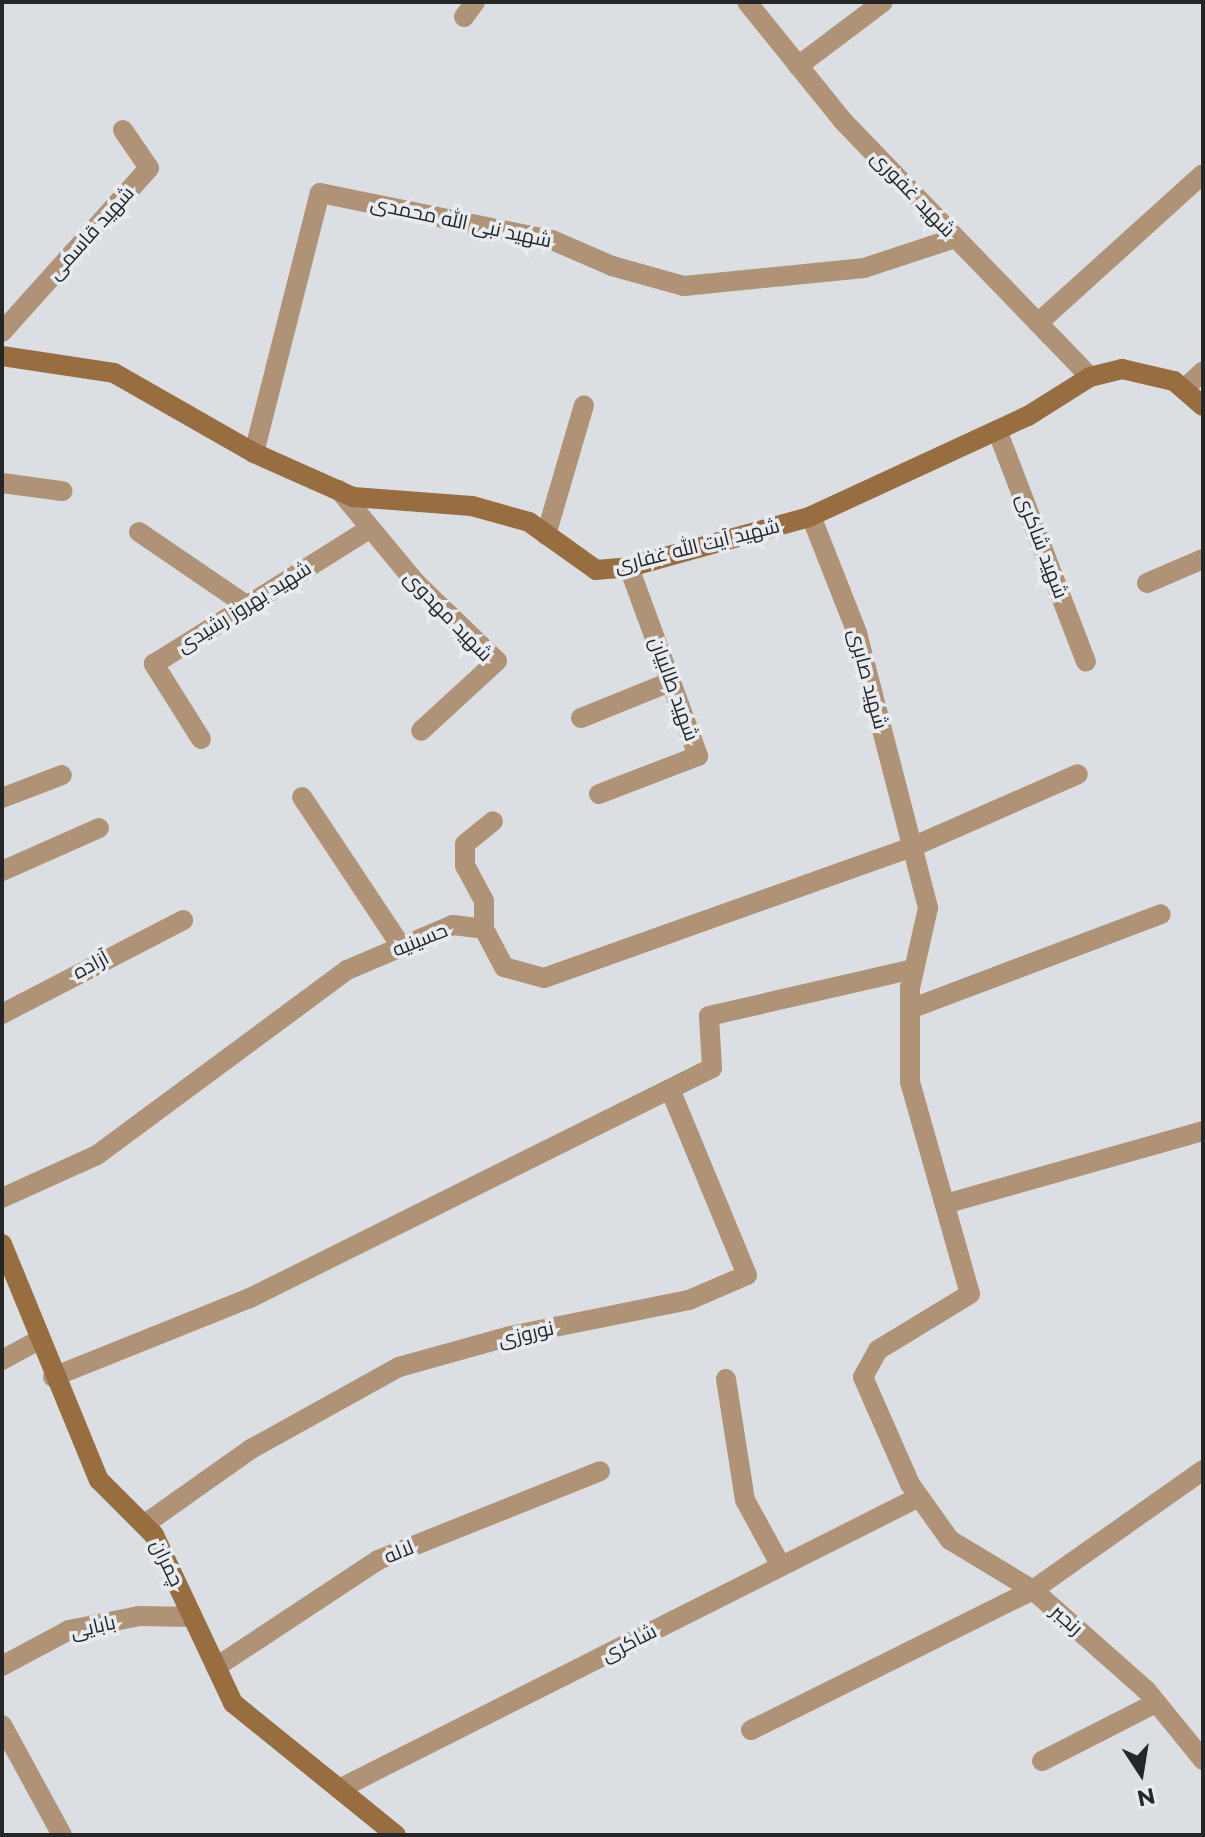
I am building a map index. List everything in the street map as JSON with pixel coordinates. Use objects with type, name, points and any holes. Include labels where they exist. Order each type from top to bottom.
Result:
[{"type":"street","name":"شهید غفوری","points":[[747,2],[798,66],[955,238],[1090,377]]},
{"type":"street","points":[[798,66],[883,2]]},
{"type":"street","name":"شهید قاسمی","points":[[2,332],[149,168],[123,130]]},
{"type":"street","points":[[1038,323],[1203,174]]},
{"type":"street","name":"شهید نبی الله محمدی","points":[[254,453],[320,193],[552,240],[612,266],[684,286],[864,268],[955,238]]},
{"type":"street","name":"شهید آیت الله غفاری","points":[[2,356],[114,373],[254,453],[339,490],[472,506],[529,522],[596,570],[629,567],[811,516],[997,430],[1090,377],[1122,369],[1184,389],[1203,406]]},
{"type":"street","points":[[1184,389],[1203,371]]},
{"type":"street","points":[[546,535],[584,405]]},
{"type":"street","name":"شهید شاکری","points":[[997,430],[1086,662]]},
{"type":"street","points":[[2,483],[62,491]]},
{"type":"street","name":"شهید مهدوی","points":[[339,490],[368,530],[497,661],[421,731]]},
{"type":"street","name":"شهید صابری","points":[[811,516],[857,633],[928,908],[914,969],[910,1009],[910,1082],[945,1204]]},
{"type":"street","name":"شهید بهروز رشیدی","points":[[201,739],[154,664],[368,530]]},
{"type":"street","points":[[139,532],[246,605]]},
{"type":"street","points":[[1147,583],[1203,559]]},
{"type":"street","name":"شهید طالبیان","points":[[599,794],[698,756],[629,567]]},
{"type":"street","points":[[581,718],[670,682]]},
{"type":"street","points":[[493,821],[465,844],[465,866],[484,901],[484,929],[504,967],[544,978],[912,847],[1078,774]]},
{"type":"street","points":[[2,798],[62,775]]},
{"type":"street","points":[[302,797],[401,946]]},
{"type":"street","points":[[2,871],[99,828]]},
{"type":"street","points":[[910,1009],[1161,914]]},
{"type":"street","name":"آزاده","points":[[2,1014],[183,920]]},
{"type":"street","name":"حسینیه","points":[[2,1198],[97,1155],[347,970],[453,925],[484,929]]},
{"type":"street","points":[[53,1377],[250,1298],[712,1068],[709,1016],[914,969]]},
{"type":"street","name":"نوروزی","points":[[145,1524],[251,1449],[399,1367],[510,1336],[689,1300],[747,1275],[670,1089]]},
{"type":"street","points":[[945,1204],[1203,1131]]},
{"type":"street","name":"رنجبر","points":[[945,1204],[970,1294],[878,1350],[863,1377],[919,1497],[950,1540],[1033,1590],[1156,1703],[1203,1760]]},
{"type":"street","name":"چمران","points":[[2,1244],[53,1377],[99,1480],[145,1524],[233,1703],[339,1789],[373,1828],[396,1835]]},
{"type":"street","points":[[2,1360],[39,1340]]},
{"type":"street","points":[[726,1379],[745,1500],[781,1566]]},
{"type":"street","points":[[751,1730],[1033,1590],[1203,1470]]},
{"type":"street","name":"لاله","points":[[216,1667],[378,1560],[600,1471]]},
{"type":"street","name":"شاکری","points":[[339,1789],[919,1497]]},
{"type":"street","name":"بابایی","points":[[2,1666],[69,1630],[139,1616],[192,1617]]},
{"type":"street","points":[[1042,1761],[1156,1703]]},
{"type":"street","points":[[2,1725],[62,1835]]}]
